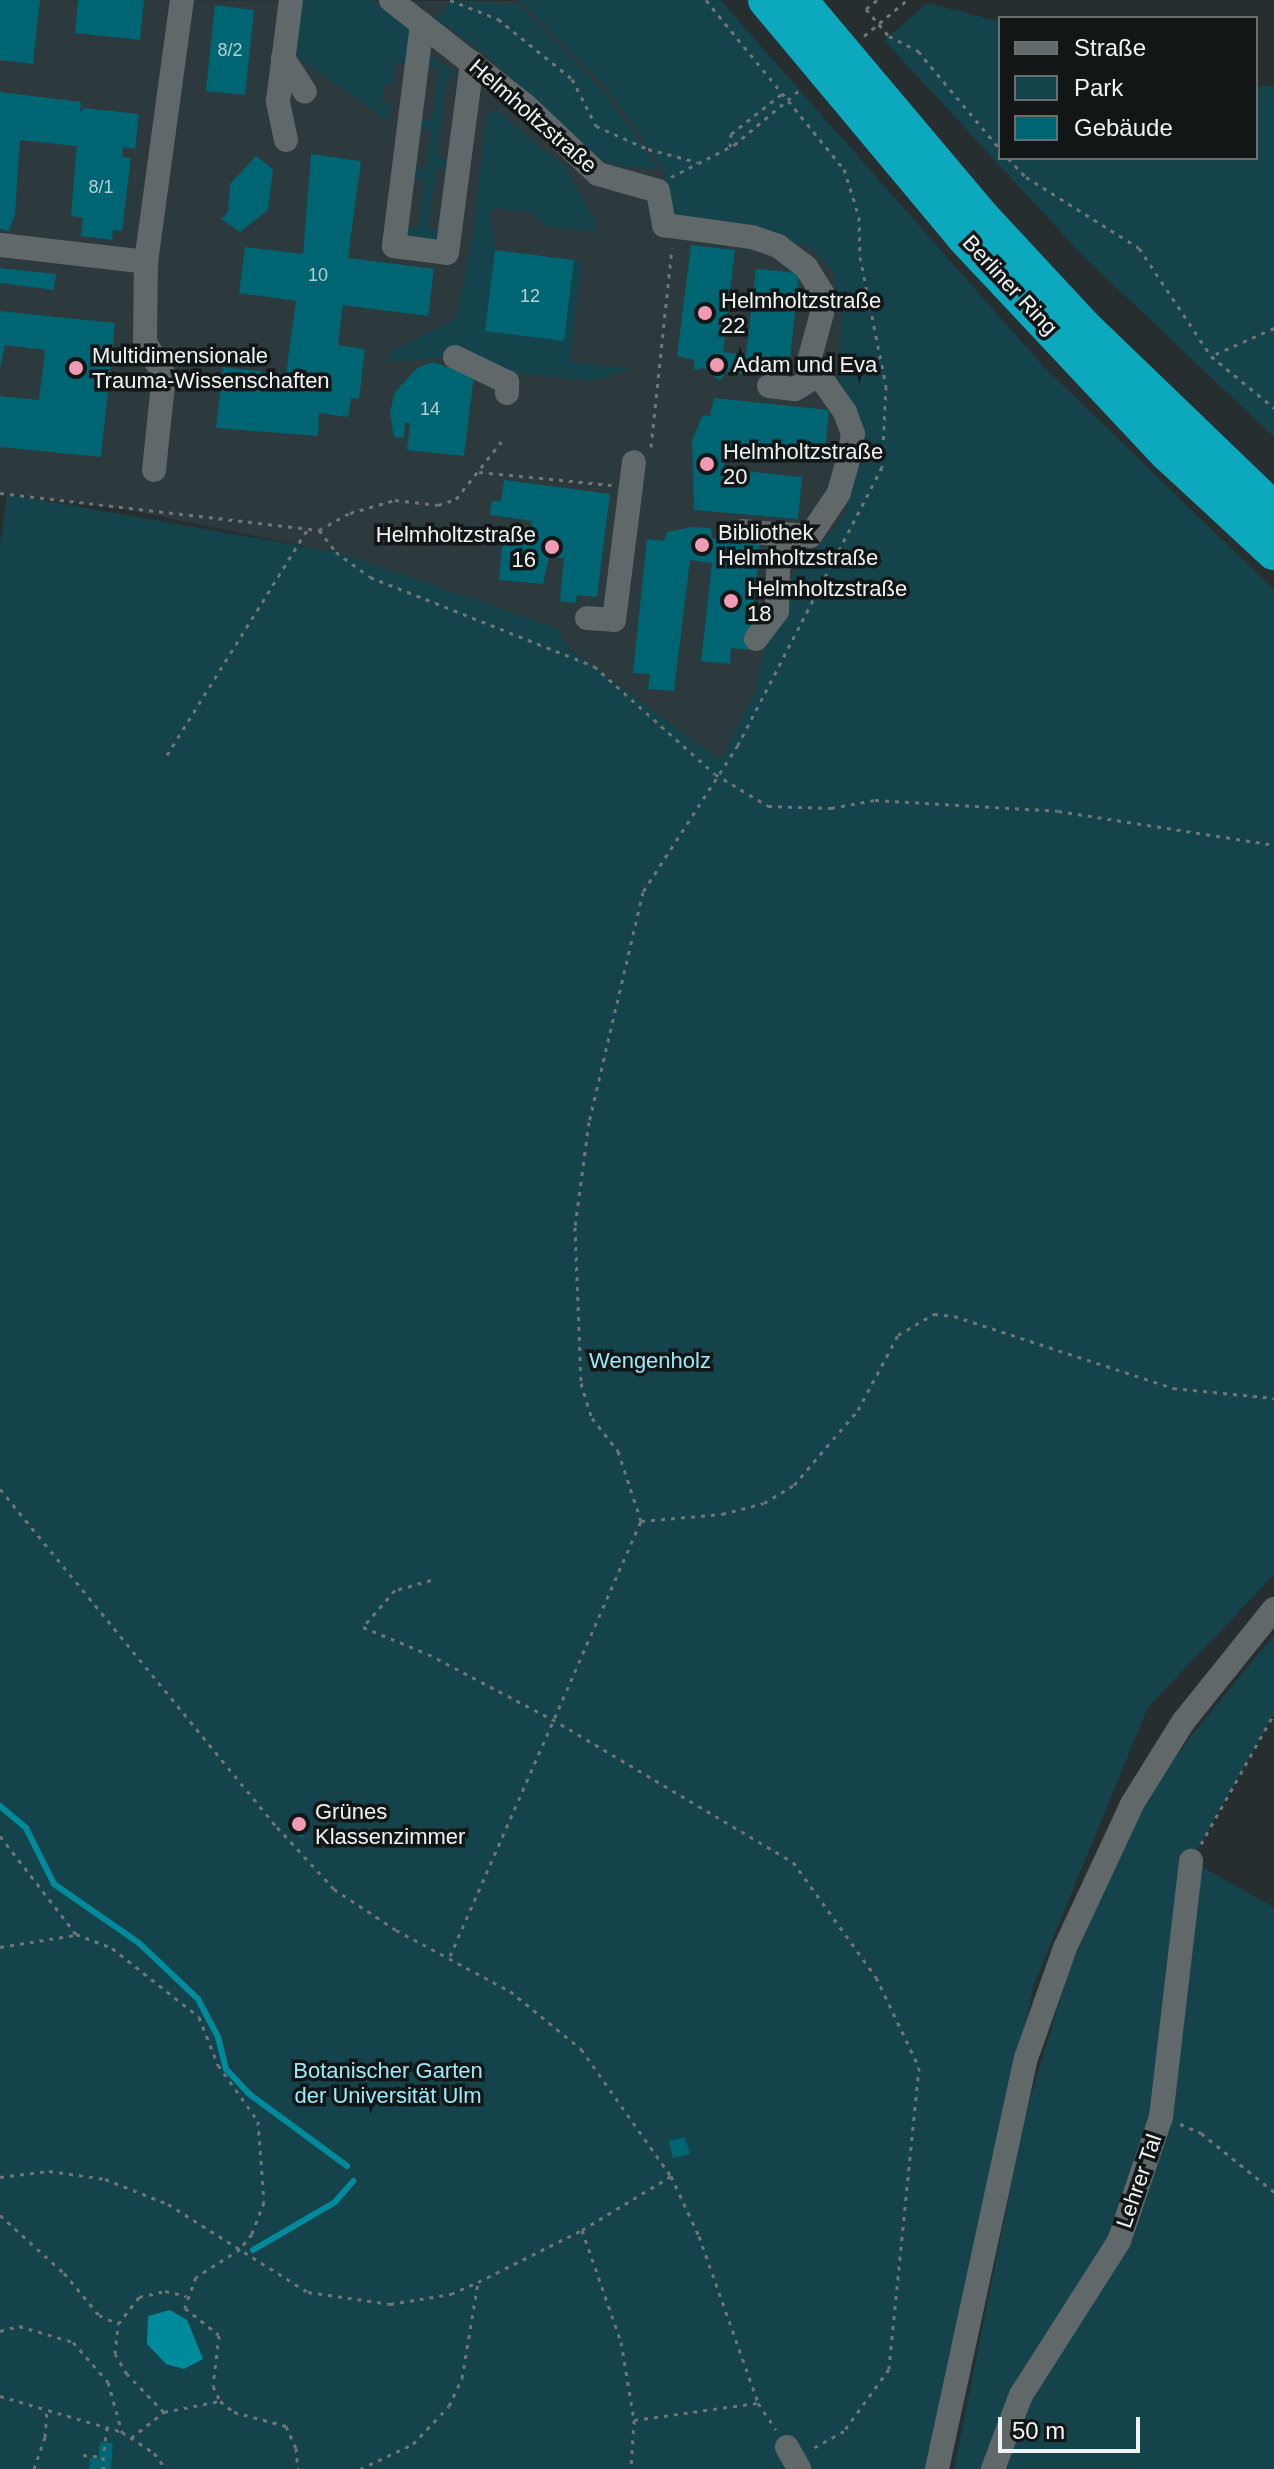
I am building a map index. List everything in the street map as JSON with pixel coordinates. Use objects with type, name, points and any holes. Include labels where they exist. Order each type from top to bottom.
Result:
[{"type":"highway","name":"Berliner Ring","points":[[766,0],[963,236],[1167,453],[1274,552]]},
{"type":"highway","name":"Berliner Ring","points":[[799,0],[979,214],[1085,328],[1274,510]]},
{"type":"street","points":[[154,470],[164,375],[145,342],[146,262],[182,0]]},
{"type":"street","points":[[286,140],[278,101],[291,0]]},
{"type":"street","name":"Helmholtzstraße","points":[[391,0],[472,63],[598,174],[669,183]]},
{"type":"street","points":[[422,24],[394,246],[447,253],[472,63]]},
{"type":"street","points":[[283,58],[305,92]]},
{"type":"street","points":[[669,183],[669,226],[752,237],[778,246],[806,267],[822,293],[822,313],[809,361],[849,423],[849,457],[839,493],[810,536],[742,531]]},
{"type":"street","points":[[0,245],[146,262]]},
{"type":"street","points":[[455,357],[507,382],[507,393]]},
{"type":"street","points":[[769,386],[795,389],[818,375]]},
{"type":"street","points":[[587,618],[614,620],[633,468]]},
{"type":"street","points":[[756,639],[777,611],[779,534]]},
{"type":"street","points":[[937,2469],[1026,2058],[1065,1948],[1132,1804],[1175,1734],[1274,1609]]},
{"type":"street","name":"Lehrer Tal","points":[[993,2469],[1021,2395],[1119,2241],[1161,2117],[1191,1861]]},
{"type":"path","points":[[450,0],[498,19],[572,79],[596,126],[648,149],[697,162]]},
{"type":"path","points":[[706,0],[774,83]]},
{"type":"path","points":[[877,0],[866,9],[889,36],[918,51],[998,147]]},
{"type":"path","points":[[669,183],[697,162],[732,146],[731,134],[783,93]]},
{"type":"path","points":[[1010,160],[1026,177],[1139,248],[1211,356],[1274,408]]},
{"type":"path","points":[[479,472],[624,486],[633,468],[646,476],[669,226]]},
{"type":"path","points":[[1211,356],[1274,328]]},
{"type":"path","points":[[319,530],[350,513],[395,500],[438,505],[456,499],[501,442]]},
{"type":"path","points":[[0,493],[319,530],[336,552],[370,577],[594,666],[715,774],[768,806],[831,808],[875,800],[1058,811],[1274,845]]},
{"type":"path","points":[[167,755],[309,527]]},
{"type":"path","points":[[450,1956],[641,1521],[618,1451],[592,1418],[581,1383],[575,1227],[589,1122],[643,892],[715,774]]},
{"type":"path","points":[[641,1521],[722,1514],[764,1503],[794,1485],[858,1410],[898,1335],[934,1314],[954,1316],[1173,1388],[1274,1398]]},
{"type":"path","points":[[0,1489],[277,1827],[334,1889],[396,1930],[450,1956],[510,1991],[581,2049],[671,2176],[699,2236],[758,2403],[793,2459],[844,2431],[889,2369],[919,2067],[876,1977],[793,1862],[552,1719],[428,1654],[363,1627],[395,1590],[431,1580]]},
{"type":"path","points":[[1191,1861],[1274,1714]]},
{"type":"path","points":[[0,1836],[76,1934],[112,1948],[199,2017],[218,2065],[258,2121],[264,2202],[252,2234],[240,2249],[196,2277],[186,2296],[190,2315],[213,2326],[219,2335],[214,2376],[220,2401],[234,2412],[286,2426],[296,2448],[298,2469]]},
{"type":"path","points":[[0,1947],[76,1934]]},
{"type":"path","points":[[1161,2117],[1201,2133],[1274,2192]]},
{"type":"path","points":[[0,2177],[49,2171],[105,2179],[168,2204],[308,2292],[355,2301],[420,2301],[478,2282],[582,2230],[671,2176]]},
{"type":"path","points":[[0,2215],[64,2273],[99,2315],[118,2324]]},
{"type":"path","points":[[582,2230],[621,2342],[634,2420],[631,2469]]},
{"type":"path","points":[[360,2469],[413,2444],[449,2406],[462,2378],[478,2282]]},
{"type":"path","points":[[164,2412],[127,2374],[115,2354],[118,2324],[139,2297],[165,2291],[186,2296]]},
{"type":"path","points":[[0,2331],[19,2326],[73,2342],[108,2382],[122,2432]]},
{"type":"path","points":[[0,2396],[122,2432],[154,2453],[166,2469]]},
{"type":"path","points":[[131,2438],[164,2412],[220,2401]]},
{"type":"path","points":[[634,2420],[758,2403]]},
{"type":"path","points":[[34,2469],[45,2437],[47,2409]]},
{"type":"path","points":[[107,2427],[102,2468],[108,2469]]},
{"type":"path","points":[[83,2455],[103,2457]]},
{"type":"shaded area","points":[[0,0],[521,1],[605,86],[664,170],[666,217],[807,245],[833,271],[842,313],[837,372],[860,454],[845,514],[820,545],[799,558],[763,653],[756,690],[720,761],[568,648],[557,628],[335,552],[124,509],[0,493]]},
{"type":"green space","points":[[300,0],[372,0],[410,26],[406,63],[395,63],[393,85],[384,84],[382,102],[390,103],[388,121],[295,55]]},
{"type":"green space","points":[[450,0],[519,5],[601,88],[660,170],[613,165],[597,157],[484,53],[437,19]]},
{"type":"green space","name":"Wengenholz","points":[[513,0],[720,0],[1043,366],[1274,590],[1274,1575],[1148,1707],[1034,1984],[925,2469],[0,2469],[0,548],[7,494],[336,552],[557,628],[568,648],[720,760],[756,690],[763,653],[799,558],[820,545],[845,514],[860,454],[837,372],[842,313],[833,271],[807,245],[665,217],[664,170],[605,86],[521,1]]},
{"type":"green space","points":[[928,3],[998,21],[998,160],[1258,160],[1258,87],[1274,86],[1274,437],[1082,255],[884,40]]},
{"type":"green space","points":[[428,53],[459,76],[447,77],[437,157],[449,159],[448,169],[436,168],[428,228],[440,230],[434,242],[409,239],[405,232],[406,226],[419,227],[425,181],[412,179],[413,168],[426,169],[431,130],[418,128],[419,119],[432,120],[439,68],[426,66]]},
{"type":"green space","points":[[495,109],[565,167],[597,224],[594,232],[544,226],[530,212],[494,208],[490,214],[495,250],[485,331],[564,341],[574,260],[582,263],[570,362],[632,369],[592,381],[503,372],[474,358],[464,347],[439,358],[388,362],[391,352],[456,318],[473,235],[487,115]]},
{"type":"green space","points":[[1274,1635],[1274,1714],[1191,1861],[1274,1907],[1274,2469],[954,2469],[1025,2116],[1069,1971],[1139,1810],[1191,1736]]},
{"type":"water","points":[[170,2310],[187,2320],[203,2359],[184,2369],[166,2364],[147,2344],[148,2316]]},
{"type":"building","points":[[0,0],[40,0],[33,64],[0,60]]},
{"type":"building","points":[[78,0],[144,0],[140,40],[75,33]]},
{"type":"building","points":[[215,5],[254,10],[245,95],[206,91]]},
{"type":"building","points":[[0,92],[81,102],[80,113],[84,108],[139,114],[135,149],[123,147],[122,157],[131,158],[122,231],[113,230],[112,240],[81,236],[83,218],[71,216],[77,140],[76,146],[20,140],[15,214],[9,231],[0,229]]},
{"type":"building","points":[[311,154],[361,161],[348,258],[434,269],[428,316],[343,305],[338,345],[365,349],[359,399],[351,398],[348,417],[319,413],[318,436],[216,428],[223,367],[286,374],[296,301],[239,293],[245,247],[303,254]]},
{"type":"building","points":[[256,156],[273,169],[268,210],[240,232],[221,219],[228,212],[230,184]]},
{"type":"building","name":"Helmholtzstraße 22","points":[[691,245],[735,250],[723,352],[746,355],[756,269],[799,273],[788,379],[726,372],[720,381],[704,368],[694,370],[694,360],[677,356]]},
{"type":"building","points":[[495,250],[574,260],[564,341],[485,331]]},
{"type":"building","points":[[0,268],[56,274],[54,290],[0,283]]},
{"type":"building","name":"Multidimensionale Trauma-Wissenschaften","points":[[0,311],[115,323],[101,457],[0,447],[0,396],[39,400],[45,350],[5,345],[0,369]]},
{"type":"building","points":[[433,362],[474,376],[464,456],[407,450],[410,423],[405,423],[404,438],[394,437],[390,412],[395,392],[417,368]]},
{"type":"building","name":"Helmholtzstraße 20","points":[[714,398],[829,410],[824,459],[726,448],[724,469],[802,477],[798,519],[694,510],[692,440],[703,415],[710,416]]},
{"type":"building","name":"Helmholtzstraße 16","points":[[504,480],[610,494],[597,597],[577,595],[576,603],[560,601],[564,558],[549,557],[543,584],[499,580],[503,535],[531,537],[532,521],[490,515],[492,501],[501,501]]},
{"type":"building","name":"Helmholtzstraße 18","points":[[692,527],[711,528],[712,538],[760,543],[749,650],[731,648],[730,664],[701,661],[712,563],[690,560],[674,691],[648,689],[650,674],[633,673],[647,539],[664,541],[667,532]]},
{"type":"building","name":"Grünes Klassenzimmer","points":[[299,1820],[309,1829],[301,1838],[290,1829]]},
{"type":"building","points":[[685,2137],[690,2154],[673,2158],[669,2141]]},
{"type":"building","points":[[100,2442],[113,2443],[111,2469],[89,2469],[90,2458],[98,2459]]},
{"type":"waterway","points":[[0,1806],[26,1828],[54,1884],[139,1943],[198,1999],[218,2037],[226,2069],[248,2093],[347,2166]]},
{"type":"waterway","points":[[253,2250],[335,2202],[353,2181]]},
{"type":"place","name":"Helmholtzstraße 22","points":[[705,313]]},
{"type":"place","name":"Adam und Eva","points":[[717,365]]},
{"type":"place","name":"Multidimensionale Trauma-Wissenschaften","points":[[76,368]]},
{"type":"place","name":"Helmholtzstraße 20","points":[[707,464]]},
{"type":"place","name":"Bibliothek Helmholtzstraße","points":[[702,545]]},
{"type":"place","name":"Helmholtzstraße 16","points":[[552,547]]},
{"type":"place","name":"Helmholtzstraße 18","points":[[731,601]]},
{"type":"place","name":"Grünes Klassenzimmer","points":[[299,1824]]},
{"type":"park label","name":"Botanischer Garten der Universität Ulm","points":[[388,2082]]}]
